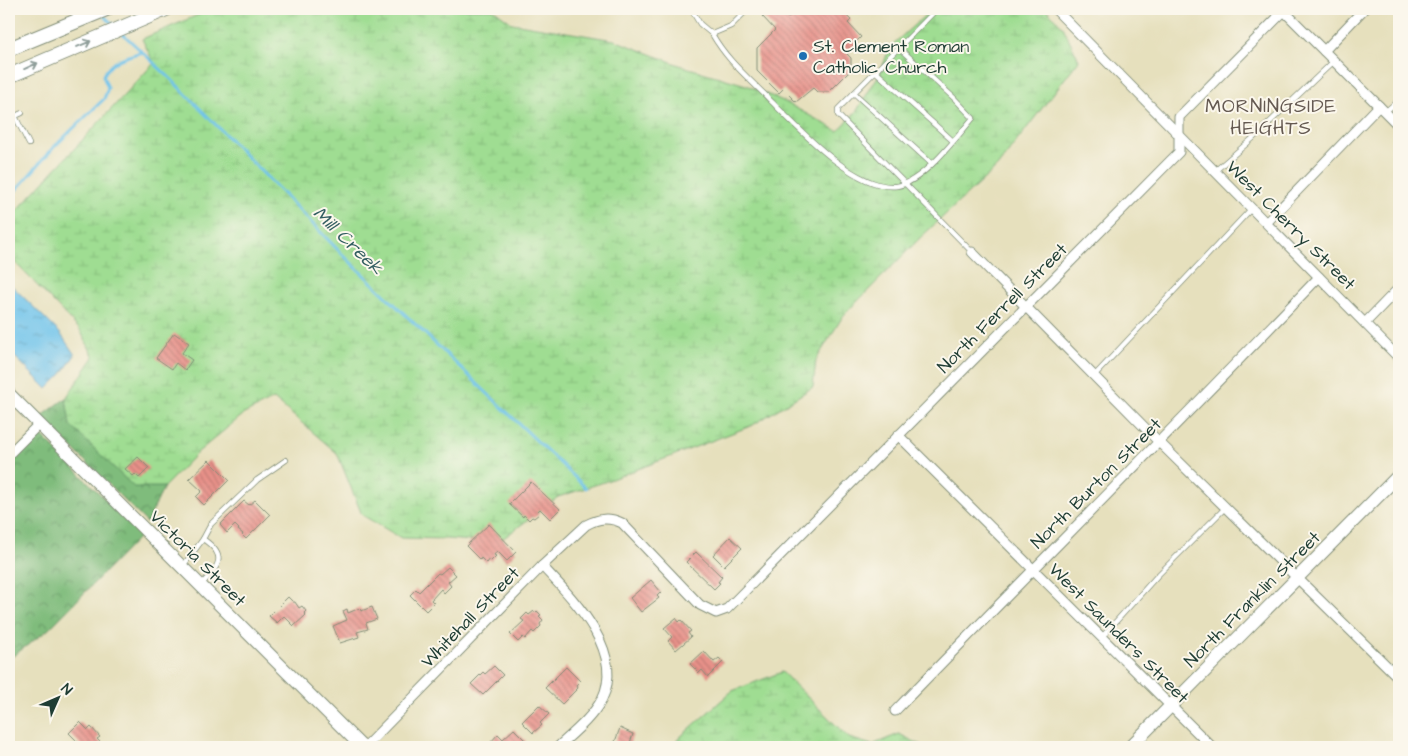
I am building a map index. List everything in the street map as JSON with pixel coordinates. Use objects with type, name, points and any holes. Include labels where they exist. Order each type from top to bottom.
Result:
[{"type":"main road","points":[[9,76],[166,9]]},
{"type":"main road","points":[[9,49],[102,11]]},
{"type":"main road","points":[[44,35],[54,56]]},
{"type":"street","name":"West Cherry Street","points":[[1055,9],[1399,358]]},
{"type":"street","points":[[1324,51],[1364,9]]},
{"type":"street","name":"North Ferrell Street","points":[[603,518],[613,519],[630,529],[691,597],[706,609],[716,613],[722,612],[1179,152],[1179,117],[1283,10]]},
{"type":"street","points":[[1283,10],[1399,126]]},
{"type":"street","points":[[1266,222],[1382,109]]},
{"type":"street","points":[[972,252],[1160,443],[1399,678]]},
{"type":"street","name":"North Burton Street","points":[[895,711],[1032,570],[1160,443],[1319,277]]},
{"type":"street","points":[[1365,323],[1399,288]]},
{"type":"street","name":"Victoria Street","points":[[9,394],[364,747]]},
{"type":"street","points":[[9,454],[39,424]]},
{"type":"street","name":"West Saunders Street","points":[[898,435],[1212,747]]},
{"type":"street","name":"North Franklin Street","points":[[1130,747],[1399,475]]},
{"type":"street","name":"Whitehall Street","points":[[364,747],[542,566],[586,525],[594,520],[603,518]]},
{"type":"street","points":[[542,566],[566,592],[595,630],[604,653],[608,674],[604,693],[597,707],[558,747]]},
{"type":"lane","points":[[627,12],[634,9]]},
{"type":"lane","points":[[691,9],[700,24],[712,34],[722,51],[735,66],[811,141],[834,160],[854,173],[873,182],[897,186],[910,181],[932,164],[973,118],[898,47]]},
{"type":"lane","points":[[712,34],[731,26],[748,9]]},
{"type":"lane","points":[[937,9],[838,109],[838,115],[972,252]]},
{"type":"lane","points":[[1215,171],[1252,139],[1334,61]]},
{"type":"lane","points":[[875,71],[953,141]]},
{"type":"lane","points":[[854,93],[932,164]]},
{"type":"lane","points":[[1382,109],[1399,100]]},
{"type":"lane","points":[[9,119],[22,114]]},
{"type":"lane","points":[[15,116],[29,144]]},
{"type":"lane","points":[[1094,376],[1252,208]]},
{"type":"lane","points":[[182,567],[203,539],[211,524],[257,480],[286,460]]},
{"type":"lane","points":[[1101,638],[1156,576],[1226,507]]},
{"type":"lane","points":[[201,586],[217,567],[218,556],[216,548],[203,539]]},
{"type":"green space","points":[[212,9],[493,9],[512,23],[614,40],[682,66],[746,85],[783,101],[838,131],[856,112],[880,73],[890,47],[932,9],[1046,9],[1063,27],[1079,60],[997,167],[922,236],[843,316],[816,360],[813,387],[753,425],[604,482],[558,497],[497,543],[401,538],[362,515],[337,453],[274,399],[244,414],[198,452],[164,487],[134,487],[70,425],[66,398],[94,357],[80,330],[9,256],[9,219],[154,63],[142,39]]},
{"type":"green space","points":[[66,398],[70,425],[134,487],[164,487],[147,523],[41,417]]},
{"type":"green space","points":[[38,432],[141,535],[49,629],[9,659],[9,462]]},
{"type":"green space","points":[[782,672],[849,738],[872,745],[899,734],[925,747],[669,747],[732,691]]},
{"type":"water","points":[[9,283],[60,333],[75,355],[61,375],[47,389],[9,351]]},
{"type":"building","name":"St. Clement Roman Catholic Church","points":[[770,9],[779,9],[788,18],[797,9],[839,9],[851,20],[848,23],[861,37],[847,54],[851,58],[851,70],[829,92],[817,92],[813,88],[796,102],[783,89],[779,93],[757,71],[757,48],[775,30],[762,16]]},
{"type":"building","points":[[174,333],[189,343],[182,353],[192,360],[185,370],[176,363],[172,369],[156,358]]},
{"type":"building","points":[[138,457],[149,468],[139,478],[135,474],[133,476],[125,469]]},
{"type":"building","points":[[209,460],[229,480],[204,505],[196,497],[202,491],[189,479]]},
{"type":"building","points":[[531,482],[560,509],[550,519],[540,509],[537,512],[539,514],[529,520],[509,504]]},
{"type":"building","points":[[255,500],[270,515],[246,539],[235,525],[227,533],[220,525],[244,501],[249,505]]},
{"type":"building","points":[[489,524],[516,552],[507,561],[497,551],[494,555],[496,556],[491,561],[489,559],[486,563],[481,558],[480,560],[466,546]]},
{"type":"building","points":[[730,537],[742,548],[724,566],[713,555]]},
{"type":"building","points":[[696,552],[722,577],[718,582],[720,583],[714,589],[686,562]]},
{"type":"building","points":[[448,567],[456,575],[448,582],[451,586],[444,593],[441,589],[431,600],[434,603],[426,611],[410,595],[416,589],[419,592],[438,573],[440,574]]},
{"type":"building","points":[[651,580],[661,592],[657,596],[659,598],[641,612],[630,598]]},
{"type":"building","points":[[288,597],[299,608],[302,606],[306,611],[304,613],[306,615],[294,626],[284,616],[277,623],[269,616]]},
{"type":"building","points":[[372,607],[377,619],[366,623],[368,629],[357,632],[359,637],[340,643],[333,626],[347,620],[343,611],[347,609],[348,613],[360,608],[361,611]]},
{"type":"building","points":[[534,611],[541,615],[539,616],[543,620],[540,624],[541,626],[534,633],[532,631],[525,639],[523,637],[518,642],[510,634],[524,621],[521,619],[527,613],[529,615]]},
{"type":"building","points":[[676,618],[679,622],[681,620],[691,631],[688,633],[691,637],[676,650],[668,641],[672,637],[664,628]]},
{"type":"building","points":[[704,651],[714,662],[719,658],[723,662],[708,677],[702,670],[699,673],[690,664]]},
{"type":"building","points":[[494,666],[503,675],[483,695],[471,684],[483,672],[485,674]]},
{"type":"building","points":[[566,667],[580,681],[576,685],[578,688],[562,704],[545,688]]},
{"type":"building","points":[[539,705],[549,714],[540,723],[542,725],[533,733],[522,722]]},
{"type":"building","points":[[80,722],[88,730],[91,727],[100,737],[97,739],[105,747],[81,747],[79,745],[69,733]]},
{"type":"building","points":[[620,728],[633,734],[630,743],[635,747],[613,747]]},
{"type":"building","points":[[514,729],[526,741],[520,747],[494,747],[490,743],[498,734],[503,739]]},
{"type":"waterway","name":"Mill Creek","points":[[102,14],[116,27]]},
{"type":"waterway","name":"Mill Creek","points":[[122,33],[171,79],[342,254],[586,488]]},
{"type":"waterway","points":[[9,198],[55,146],[104,99],[108,88],[103,76],[110,66],[130,55],[142,52]]},
{"type":"place","name":"St. Clement Roman Catholic Church","points":[[803,56]]},
{"type":"district","name":"MORNINGSIDE HEIGHTS","points":[[1271,116]]}]
